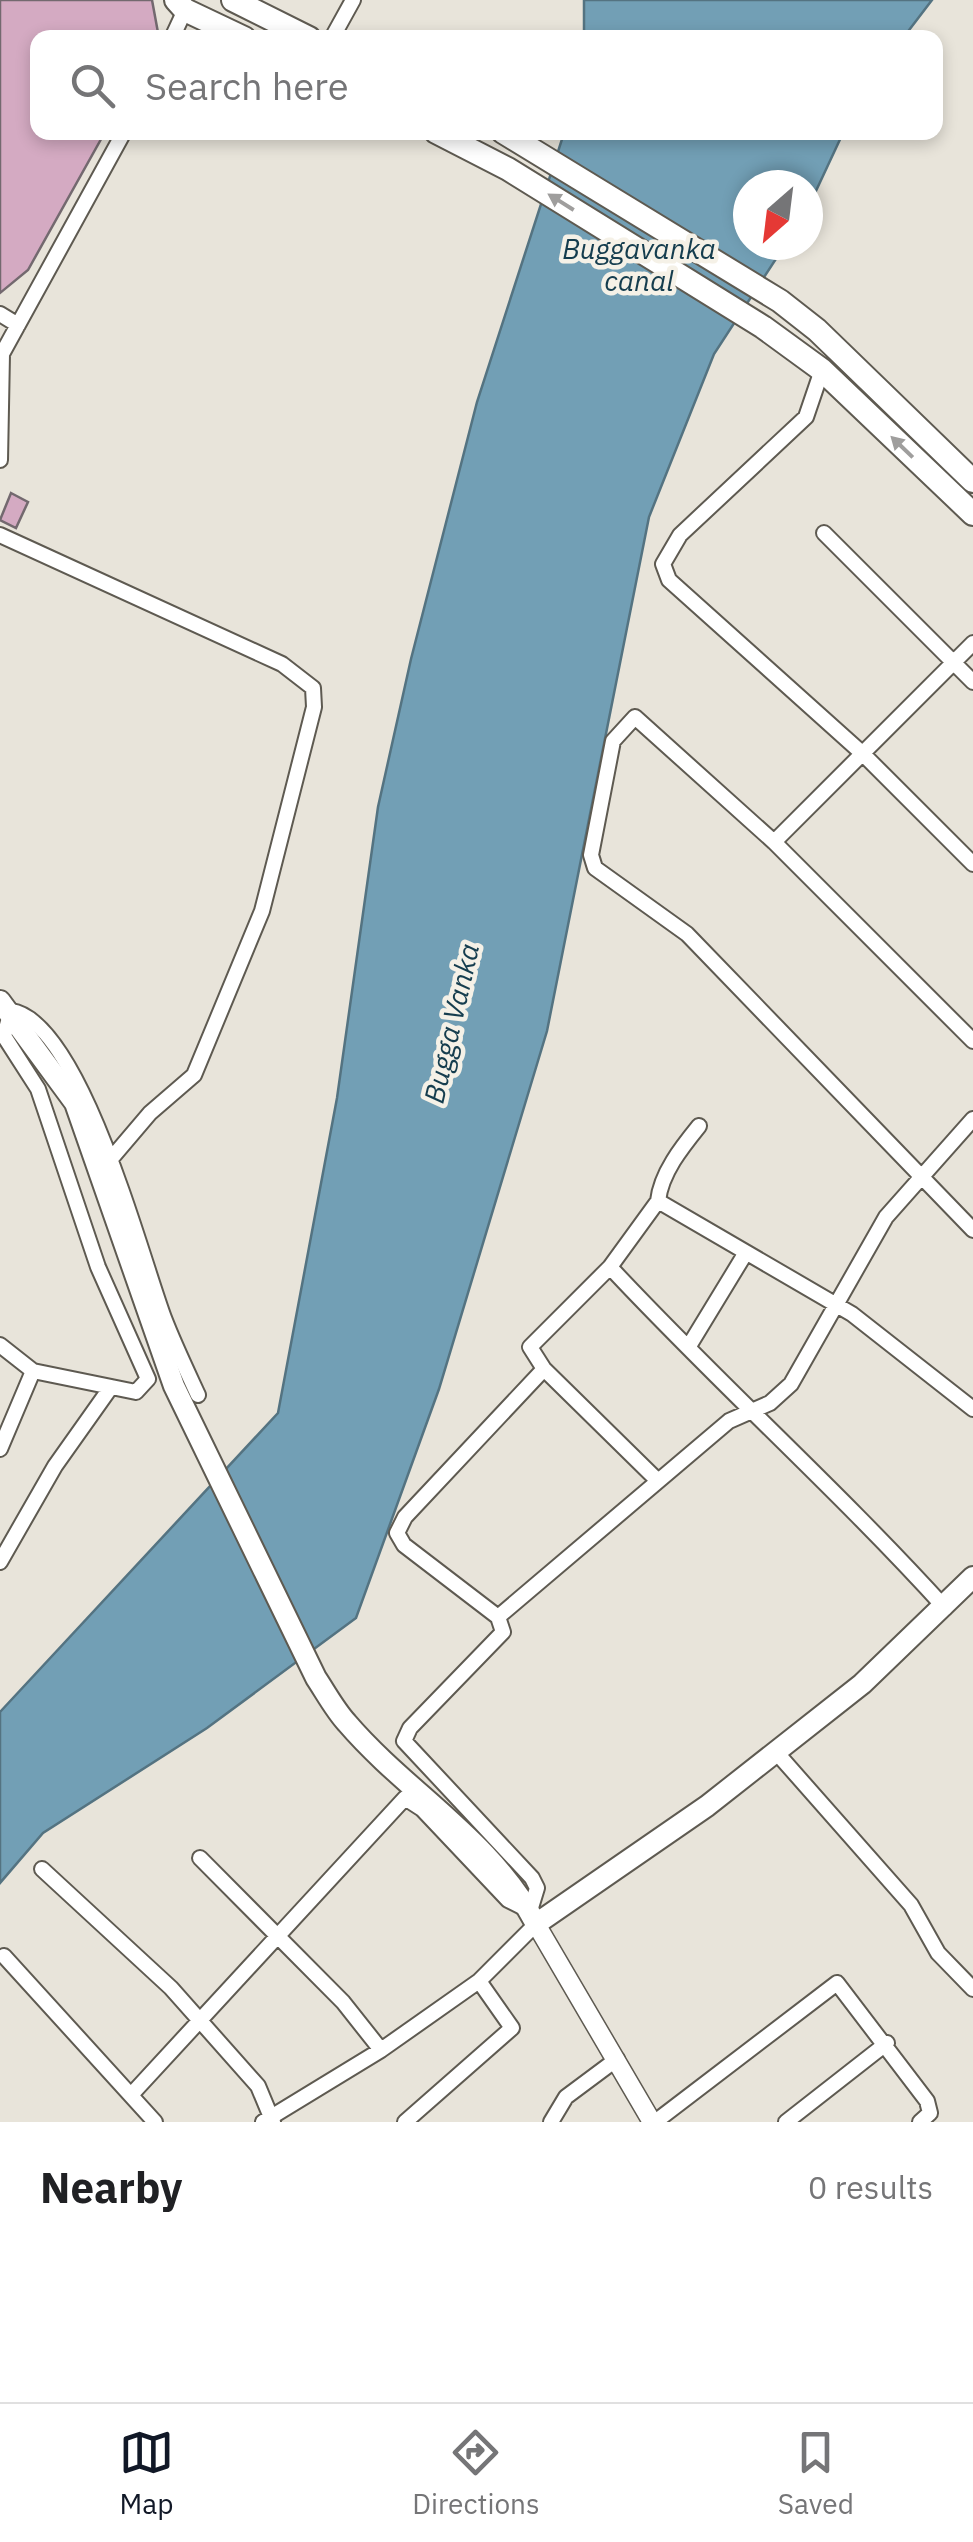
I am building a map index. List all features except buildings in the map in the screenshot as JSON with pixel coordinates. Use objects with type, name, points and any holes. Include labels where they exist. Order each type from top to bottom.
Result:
[{"type":"main road","points":[[233,0],[293,30]]},
{"type":"main road","points":[[180,5],[228,30]]},
{"type":"main road","points":[[452,140],[508,169],[764,326],[822,370],[973,514]]},
{"type":"main road","points":[[518,140],[780,301],[817,330],[973,481]]},
{"type":"main road","points":[[6,1006],[75,1103],[174,1386],[316,1678],[345,1722],[467,1835],[533,1917],[707,1806],[862,1684],[972,1582]]},
{"type":"street","points":[[336,30],[353,0]]},
{"type":"street","points":[[174,30],[180,5]]},
{"type":"street","points":[[0,460],[2,354],[120,140]]},
{"type":"street","points":[[0,314],[18,326]]},
{"type":"street","points":[[822,370],[806,417],[680,535],[663,564],[669,580],[863,754],[973,864]]},
{"type":"street","points":[[824,534],[973,682]]},
{"type":"street","points":[[0,535],[282,664],[312,688],[314,706],[262,910],[194,1074],[150,1113],[110,1160]]},
{"type":"street","points":[[774,842],[973,643]]},
{"type":"street","points":[[973,1041],[774,842],[635,717],[613,741],[590,855],[595,868],[687,934],[973,1230]]},
{"type":"street","points":[[0,1346],[33,1371],[136,1392],[148,1379],[98,1266],[38,1089],[4,1036],[6,1006],[24,1013],[46,1034],[89,1104],[164,1319],[198,1394]]},
{"type":"street","points":[[498,1616],[729,1421],[770,1403],[791,1384],[886,1217],[973,1119]]},
{"type":"street","points":[[656,1479],[544,1369],[530,1347],[610,1267],[658,1201],[659,1189],[679,1152],[699,1126]]},
{"type":"street","points":[[658,1201],[834,1304],[973,1409]]},
{"type":"street","points":[[688,1346],[745,1254]]},
{"type":"street","points":[[610,1267],[791,1455],[865,1519],[945,1608]]},
{"type":"street","points":[[42,1869],[200,2020],[258,2086],[268,2121],[381,2050],[479,1981],[533,1917],[537,1888],[532,1878],[404,1741],[410,1728],[504,1632],[498,1616],[404,1546],[397,1533],[406,1517],[544,1369]]},
{"type":"street","points":[[0,1449],[33,1371]]},
{"type":"street","points":[[0,1562],[55,1466],[111,1387]]},
{"type":"street","points":[[776,1752],[911,1905],[938,1953],[973,1989]]},
{"type":"street","points":[[131,2095],[405,1798],[422,1809],[508,1900],[533,1917],[653,2122],[834,1984],[843,1986],[930,2107],[920,2122]]},
{"type":"street","points":[[200,1858],[343,2002],[381,2050]]},
{"type":"street","points":[[4,1956],[155,2122]]},
{"type":"street","points":[[405,2122],[512,2028],[479,1981]]},
{"type":"street","points":[[786,2122],[887,2043]]},
{"type":"street","points":[[551,2122],[566,2098],[616,2059]]},
{"type":"water","points":[[584,0],[932,0],[909,30],[584,30]]},
{"type":"water","name":"Buggavanka canal","points":[[562,140],[840,140],[823,176],[823,170],[733,170],[733,260],[775,260],[714,354],[649,517],[547,1031],[439,1389],[356,1618],[207,1728],[43,1833],[0,1883],[0,1712],[278,1413],[337,1098],[378,807],[411,659],[477,402]]},
{"type":"water label","name":"Bugga Vanka","points":[[451,1023]]}]
